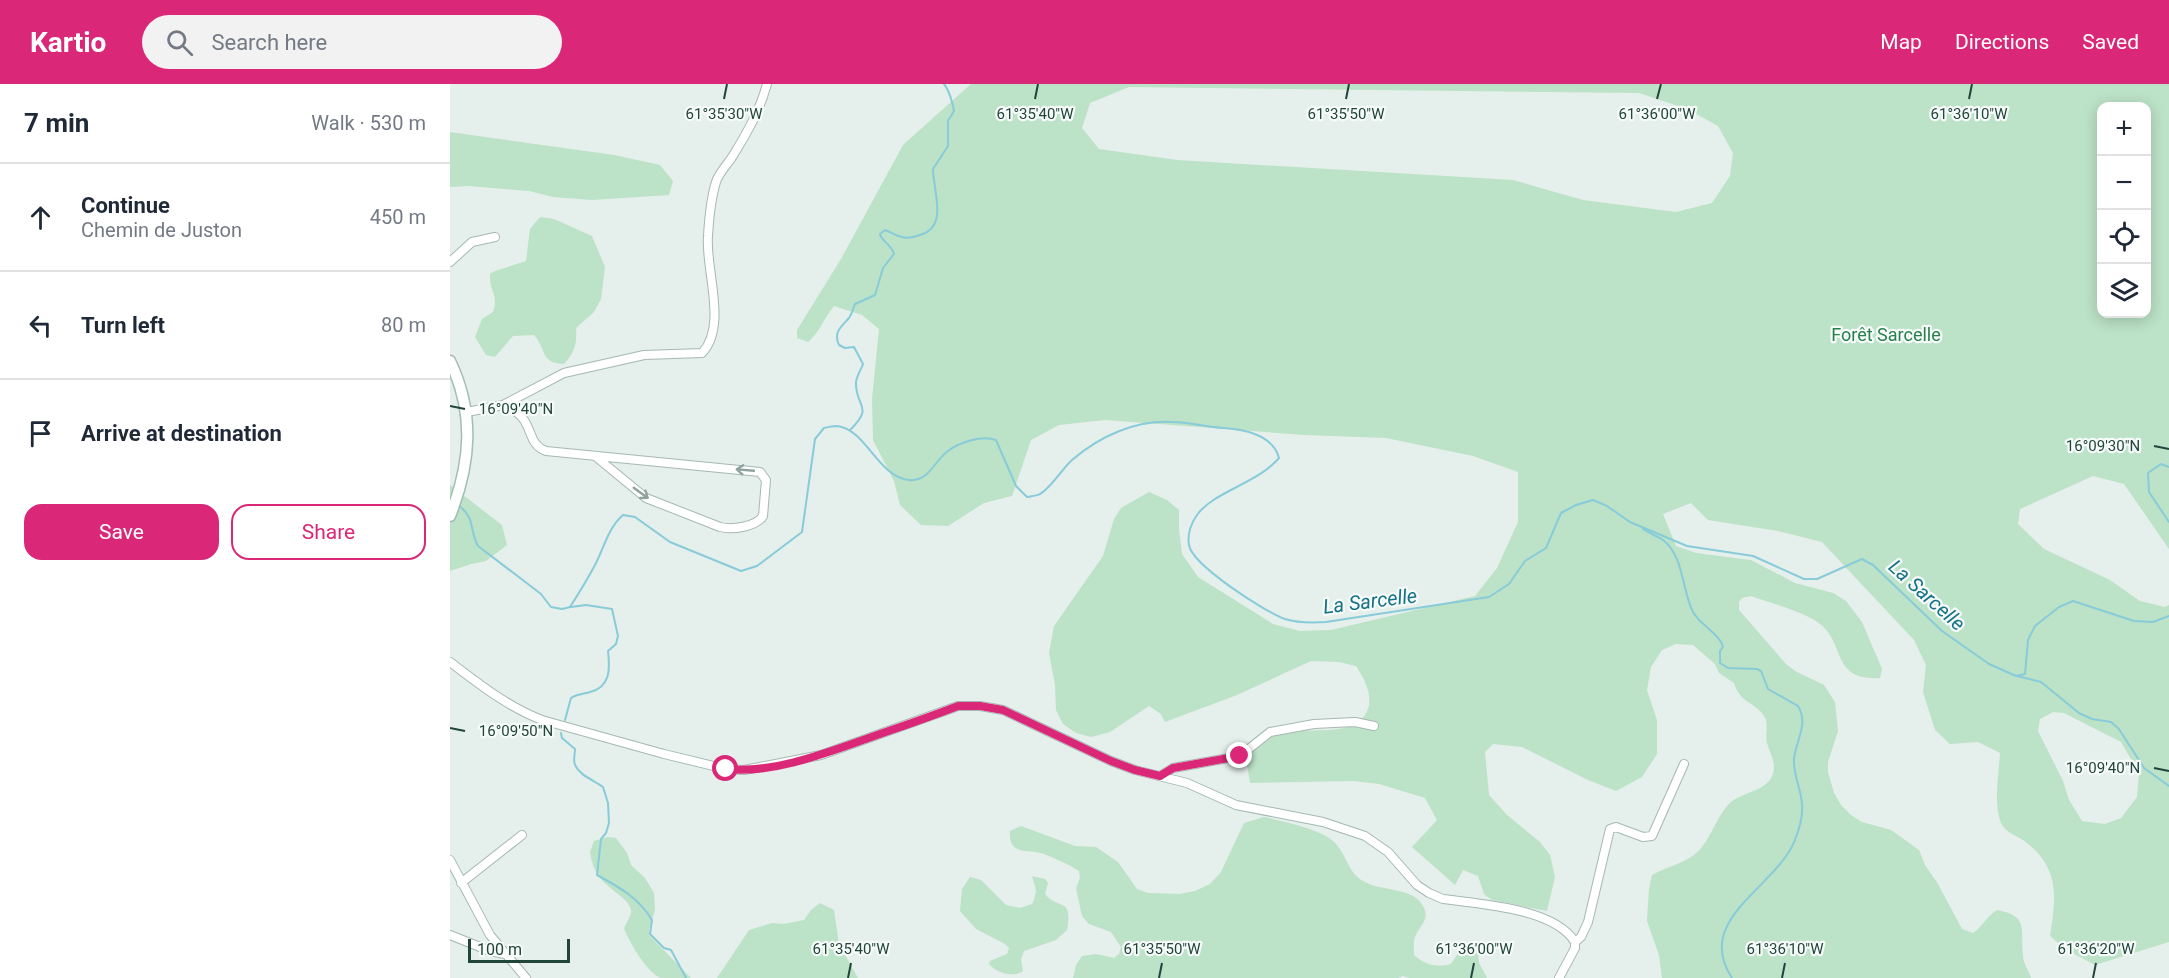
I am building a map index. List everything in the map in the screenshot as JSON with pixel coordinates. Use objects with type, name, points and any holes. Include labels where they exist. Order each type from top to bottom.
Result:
[{"type":"main road","points":[[450,361],[463,392],[467,412],[468,447],[459,493],[450,516]]},
{"type":"street","points":[[467,412],[503,405],[564,373],[644,355],[702,353],[709,346],[713,322],[708,239],[717,180],[760,109],[767,84]]},
{"type":"street","points":[[450,262],[472,242],[495,237]]},
{"type":"street","points":[[503,405],[515,410],[521,416],[534,442],[549,452],[595,456],[756,471],[766,480],[763,516],[755,523],[727,529],[720,527],[646,498],[595,456]]},
{"type":"street","points":[[450,662],[523,713],[664,754],[726,769],[762,768],[821,755],[958,706],[980,706],[1003,710],[1135,770],[1187,783],[1236,805],[1323,822],[1365,836],[1388,852],[1417,885],[1429,893],[1443,898],[1536,915],[1563,928],[1575,942],[1575,948],[1559,978]]},
{"type":"street","points":[[1160,776],[1173,768],[1240,756],[1270,732],[1314,724],[1355,722],[1374,726]]},
{"type":"street","points":[[1575,942],[1581,937],[1588,922],[1610,830],[1617,827],[1643,837],[1652,836],[1684,764]]},
{"type":"street","points":[[461,883],[522,835]]},
{"type":"street","points":[[450,860],[490,935],[526,978]]},
{"type":"street","points":[[450,935],[490,951],[505,954]]},
{"type":"green space","name":"Forêt Sarcelle","points":[[971,84],[2169,84],[2169,549],[2124,484],[2093,476],[2020,509],[2018,524],[2044,549],[2110,580],[2140,601],[2165,607],[2169,605],[2169,942],[2095,965],[2065,949],[2050,936],[2054,897],[2050,874],[2038,853],[2006,830],[2001,823],[1997,807],[2000,753],[1978,742],[1950,744],[1935,730],[1923,692],[1926,665],[1914,640],[1822,542],[1778,531],[1708,520],[1691,503],[1663,514],[1676,546],[1696,553],[1751,560],[1795,583],[1833,593],[1846,601],[1862,622],[1882,669],[1880,678],[1864,677],[1846,668],[1828,632],[1814,620],[1751,596],[1742,598],[1739,602],[1739,610],[1786,664],[1824,685],[1835,702],[1838,731],[1828,762],[1828,772],[1834,793],[1841,805],[1862,822],[1891,830],[1919,850],[1925,865],[1962,929],[1973,933],[1997,910],[2015,916],[2021,926],[2023,959],[2031,978],[1662,978],[1659,955],[1647,921],[1652,875],[1684,861],[1700,850],[1728,805],[1769,781],[1774,765],[1767,743],[1767,723],[1763,714],[1745,700],[1734,683],[1719,673],[1715,664],[1693,645],[1676,644],[1662,650],[1651,667],[1647,690],[1657,720],[1657,754],[1642,777],[1616,791],[1588,780],[1522,747],[1493,744],[1485,752],[1489,795],[1507,815],[1540,842],[1550,855],[1555,877],[1547,911],[1492,900],[1484,894],[1478,876],[1463,870],[1455,885],[1412,847],[1437,820],[1425,798],[1379,784],[1353,781],[1250,783],[1246,758],[1268,739],[1296,731],[1339,729],[1351,726],[1361,719],[1368,709],[1369,692],[1356,666],[1339,662],[1311,661],[1237,695],[1165,722],[1161,714],[1149,706],[1110,732],[1091,737],[1076,733],[1063,724],[1056,710],[1055,685],[1049,653],[1054,626],[1103,556],[1114,519],[1121,508],[1149,492],[1167,500],[1179,510],[1182,554],[1198,577],[1273,624],[1300,631],[1331,630],[1475,596],[1497,568],[1518,522],[1518,472],[1473,456],[1386,438],[1304,435],[1105,420],[1059,425],[1031,440],[1012,496],[984,503],[948,526],[921,525],[900,505],[894,481],[873,440],[872,399],[879,329],[862,315],[834,306],[816,334],[808,342],[797,338],[797,330],[841,259],[903,145]],"holes":[[[1129,87],[1639,93],[1687,109],[1718,126],[1733,153],[1730,176],[1712,203],[1676,212],[1583,200],[1513,180],[1177,160],[1099,149],[1082,128],[1090,103]],[[2053,712],[2064,713],[2121,742],[2139,773],[2137,797],[2121,818],[2105,824],[2082,821],[2069,800],[2063,781],[2038,731],[2040,719]]]},
{"type":"green space","points":[[450,132],[614,155],[660,165],[673,181],[669,195],[592,200],[553,197],[529,191],[469,186],[450,187]]},
{"type":"green space","points":[[540,217],[554,219],[592,236],[605,267],[601,299],[594,312],[576,328],[574,348],[564,364],[547,358],[534,335],[513,336],[495,357],[486,355],[475,337],[482,319],[493,312],[495,306],[490,274],[526,261],[530,229]]},
{"type":"green space","points":[[450,485],[502,525],[507,545],[486,561],[450,571]]},
{"type":"green space","points":[[1264,817],[1320,833],[1333,841],[1353,873],[1363,881],[1405,893],[1419,901],[1426,916],[1414,939],[1414,955],[1418,958],[1431,965],[1441,966],[1451,964],[1461,949],[1470,948],[1478,952],[1479,963],[1487,978],[1409,978],[1403,976],[1398,978],[1073,978],[1076,965],[1082,956],[1096,954],[1114,958],[1119,954],[1121,947],[1111,932],[1089,924],[1082,916],[1076,888],[1080,878],[1079,871],[1044,854],[1016,848],[1010,839],[1010,831],[1021,826],[1075,846],[1096,847],[1118,862],[1137,889],[1148,893],[1180,894],[1195,891],[1210,884],[1221,872],[1244,823]]},
{"type":"green space","points":[[608,837],[616,838],[627,853],[631,865],[645,878],[654,893],[655,910],[649,935],[691,978],[661,978],[644,964],[634,949],[624,928],[631,914],[630,906],[601,879],[591,858],[590,852],[594,841]]},
{"type":"green space","points":[[1032,876],[1045,879],[1048,883],[1045,894],[1066,908],[1068,912],[1067,930],[1056,940],[1024,951],[1021,960],[1023,971],[1005,974],[989,964],[990,961],[1007,954],[1009,948],[976,929],[960,911],[962,889],[970,877],[981,880],[1006,905],[1020,908],[1032,904],[1034,900],[1036,890]]},
{"type":"green space","points":[[820,903],[834,910],[839,944],[858,978],[717,978],[749,930],[772,923],[784,924],[804,920]]},
{"type":"waterway","points":[[850,430],[863,411],[856,390],[857,377],[863,364],[854,347],[845,348],[839,345],[837,333],[850,316],[855,304],[875,295],[883,268],[894,254],[880,234],[885,230],[911,238],[929,231],[934,224],[937,207],[933,169],[948,146],[948,121],[954,111],[944,84]]},
{"type":"waterway","name":"La Sarcelle","points":[[458,505],[470,519],[478,546],[541,594],[551,607],[562,609],[570,607],[595,565],[610,532],[623,515],[635,517],[670,542],[741,571],[757,566],[802,532],[815,439],[824,428],[837,426],[847,429],[856,435],[889,471],[909,480],[922,478],[943,455],[959,445],[978,439],[996,440],[1016,486],[1027,497],[1044,491],[1072,460],[1106,437],[1145,424],[1179,422],[1248,432],[1264,439],[1276,450],[1279,458],[1270,467],[1204,507],[1193,522],[1189,533],[1189,545],[1202,564],[1231,587],[1275,615],[1290,620],[1326,622],[1489,597],[1509,584],[1525,561],[1546,548],[1561,513],[1593,500],[1607,506],[1630,522],[1687,546],[1753,556],[1804,579],[1817,579],[1862,559],[1873,565],[1942,631],[1989,664],[2016,676],[2025,674],[2028,640],[2035,626],[2059,607],[2073,601],[2134,621],[2153,622],[2169,616]]},
{"type":"waterway","name":"La Sarcelle","points":[[2169,467],[2161,464],[2148,473],[2149,492],[2169,522]]},
{"type":"waterway","points":[[1643,529],[1663,540],[1675,555],[1693,612],[1721,642],[1723,647],[1720,651],[1720,663],[1728,668],[1761,671],[1768,689],[1798,706],[1801,713],[1802,726],[1794,759],[1802,804],[1799,827],[1795,840],[1785,857],[1730,921],[1723,938],[1723,957],[1732,978]]},
{"type":"waterway","points":[[565,720],[571,698],[597,690],[602,686],[608,676],[608,651],[616,644],[618,636],[612,609],[586,605],[571,607]]},
{"type":"waterway","points":[[2017,676],[2041,682],[2079,713],[2092,719],[2111,722],[2119,729],[2144,768],[2169,786]]},
{"type":"waterway","points":[[561,733],[562,738],[575,749],[574,761],[577,769],[603,787],[608,803],[609,823],[601,839],[597,875],[621,889],[641,905],[652,920],[650,934],[664,948],[671,950],[686,978]]},
{"type":"route","points":[[726,769],[762,768],[821,755],[958,706],[980,706],[1003,710],[1111,761],[1160,776],[1173,768],[1240,756]]}]
